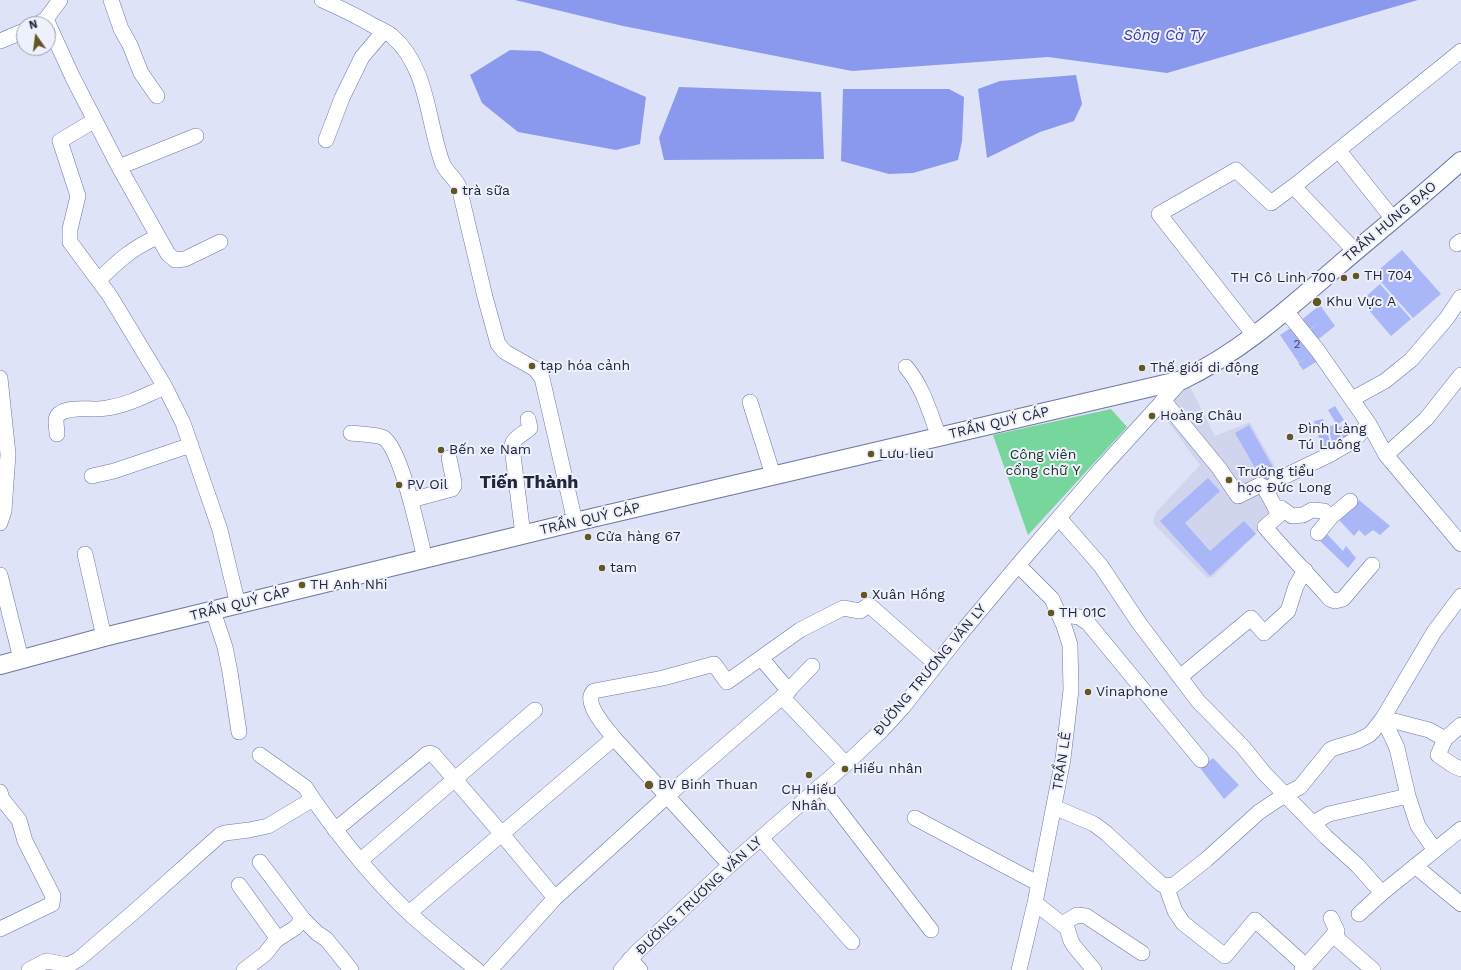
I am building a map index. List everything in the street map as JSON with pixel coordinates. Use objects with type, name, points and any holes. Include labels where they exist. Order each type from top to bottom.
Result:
[{"type":"main road","name":"TRẦN HƯNG ĐẠO","points":[[1182,380],[1222,359],[1286,311],[1461,161]]},
{"type":"main road","name":"TRẦN QUÝ CÁP","points":[[0,665],[104,637],[575,522],[1182,380]]},
{"type":"street","points":[[46,16],[60,0]]},
{"type":"street","points":[[111,0],[120,29],[130,45],[141,73],[157,96]]},
{"type":"street","points":[[322,0],[347,11],[391,35],[402,46],[413,64],[421,82],[442,163],[457,180],[485,297],[498,344],[505,352],[535,369],[542,378],[575,522]]},
{"type":"street","points":[[326,140],[342,98],[362,57],[384,31]]},
{"type":"street","points":[[0,41],[16,34]]},
{"type":"street","points":[[56,47],[119,168],[168,254],[175,260],[185,259],[220,242]]},
{"type":"street","points":[[1254,335],[1159,214],[1236,170],[1271,203],[1294,187],[1339,151],[1461,51]]},
{"type":"street","points":[[94,120],[60,141],[78,196],[70,229],[70,242],[110,296],[165,387],[183,422],[220,530],[238,605]]},
{"type":"street","points":[[119,168],[196,136]]},
{"type":"street","points":[[1339,151],[1393,219]]},
{"type":"street","points":[[1294,187],[1355,251]]},
{"type":"street","points":[[99,280],[127,254],[139,246],[158,237]]},
{"type":"street","points":[[1352,399],[1385,381],[1411,360],[1447,318],[1461,298]]},
{"type":"street","points":[[1286,311],[1318,350],[1369,424],[1386,455],[1461,544]]},
{"type":"street","points":[[906,367],[915,378],[939,437]]},
{"type":"street","points":[[1386,455],[1426,419],[1461,375]]},
{"type":"street","points":[[0,378],[8,454],[4,511],[0,523]]},
{"type":"street","name":"ĐƯỜNG TRƯƠNG VĂN LY","points":[[630,966],[730,865],[846,764],[882,730],[903,707],[936,664],[1018,565],[1182,380]]},
{"type":"street","points":[[58,434],[57,415],[66,410],[91,410],[125,404],[165,387]]},
{"type":"street","points":[[1163,400],[1219,468],[1238,496],[1260,485],[1264,487],[1279,515],[1265,527],[1286,553],[1305,570],[1330,599],[1335,601],[1343,599],[1372,565]]},
{"type":"street","points":[[750,402],[773,475]]},
{"type":"street","points":[[523,535],[512,443],[515,439],[530,430],[528,419]]},
{"type":"street","points":[[1269,496],[1267,492],[1279,479],[1329,455],[1353,441],[1369,424]]},
{"type":"street","points":[[351,433],[380,436],[387,441],[396,458],[411,500],[425,559]]},
{"type":"street","points":[[92,476],[114,471],[191,445]]},
{"type":"street","points":[[411,500],[452,489],[454,486],[449,458]]},
{"type":"street","points":[[1318,534],[1331,517],[1350,501]]},
{"type":"street","points":[[1277,512],[1281,508],[1292,516],[1303,515],[1312,510],[1324,511],[1331,517]]},
{"type":"street","points":[[1059,518],[1101,566],[1139,623],[1198,701],[1243,747],[1264,773],[1326,837],[1357,865],[1382,893]]},
{"type":"street","points":[[85,554],[104,637]]},
{"type":"street","name":"TRẦN LÊ","points":[[1018,565],[1052,599],[1059,614],[1070,645],[1071,690],[1063,759],[1039,884],[1019,970]]},
{"type":"street","points":[[1180,677],[1251,618],[1264,633],[1288,611],[1296,586],[1305,570]]},
{"type":"street","points":[[0,575],[22,659]]},
{"type":"street","points":[[1054,807],[1094,824],[1106,833],[1161,884],[1166,886],[1174,884],[1194,870],[1259,812],[1286,794],[1300,787],[1330,750],[1364,738],[1373,731],[1383,718],[1434,632],[1461,596]]},
{"type":"street","points":[[730,865],[614,738],[601,721],[593,707],[590,698],[594,690],[663,678],[714,664],[727,682],[800,630],[843,608],[860,611],[869,606],[936,664]]},
{"type":"street","points":[[213,611],[225,647],[239,732]]},
{"type":"street","points":[[1059,614],[1079,617],[1088,623],[1201,760]]},
{"type":"street","points":[[761,658],[786,694],[846,764]]},
{"type":"street","points":[[490,970],[555,898],[667,796],[786,694],[812,666]]},
{"type":"street","points":[[361,860],[535,710]]},
{"type":"street","points":[[1383,718],[1429,730],[1445,740]]},
{"type":"street","points":[[1383,718],[1397,748],[1408,796],[1418,826],[1435,850]]},
{"type":"street","points":[[1461,725],[1445,740],[1438,755],[1461,769]]},
{"type":"street","points":[[409,913],[614,738]]},
{"type":"street","points":[[335,830],[426,754],[430,753],[433,754],[555,898]]},
{"type":"street","points":[[260,755],[305,787],[335,830],[381,884],[409,913],[477,970]]},
{"type":"street","points":[[820,786],[931,930]]},
{"type":"street","points":[[0,792],[2,799],[19,820],[25,841],[54,896],[52,904],[0,928]]},
{"type":"street","points":[[1313,823],[1329,814],[1408,796]]},
{"type":"street","points":[[29,970],[46,962],[68,965],[79,959],[135,912],[220,835],[268,826],[313,799]]},
{"type":"street","points":[[915,818],[1039,884]]},
{"type":"street","points":[[1359,914],[1382,893],[1461,829]]},
{"type":"street","points":[[760,838],[852,942]]},
{"type":"street","points":[[260,862],[303,919],[317,934],[326,939],[351,970]]},
{"type":"street","points":[[1415,866],[1461,904]]},
{"type":"street","points":[[239,885],[278,939]]},
{"type":"street","points":[[1166,886],[1175,911],[1183,924],[1225,956],[1255,920],[1304,968],[1336,931],[1331,918]]},
{"type":"street","points":[[1035,903],[1067,928],[1074,946],[1094,970]]},
{"type":"street","points":[[1062,924],[1077,915],[1086,916],[1142,953]]},
{"type":"street","points":[[244,970],[265,954],[278,939],[295,928],[303,919]]},
{"type":"street","points":[[1333,934],[1374,970]]},
{"type":"shaded area","name":"Trường tiểu học Đức Long","points":[[1189,385],[1215,436],[1250,422],[1279,474],[1263,489],[1274,513],[1213,577],[1207,578],[1153,523],[1156,512],[1200,465],[1160,411]]},
{"type":"green space","name":"Công viên cổng chữ Y","points":[[1111,409],[1127,427],[1028,535],[993,435]]},
{"type":"water","name":"Sông Cà Ty","points":[[515,0],[1418,0],[1167,73],[1048,57],[852,71],[623,26]]},
{"type":"water","points":[[510,50],[540,51],[646,97],[640,144],[616,150],[518,132],[482,103],[470,75]]},
{"type":"water","points":[[1076,75],[1082,104],[1074,121],[1040,132],[987,158],[978,89],[1000,81]]},
{"type":"water","points":[[679,87],[821,92],[824,159],[664,160],[659,138]]},
{"type":"water","points":[[843,89],[949,89],[964,97],[962,141],[958,160],[913,173],[889,174],[841,161]]},
{"type":"building","points":[[1402,250],[1441,294],[1413,318],[1374,274]]},
{"type":"building","points":[[1380,284],[1411,319],[1391,336],[1361,301]]},
{"type":"building","points":[[1320,305],[1335,326],[1315,342],[1307,332],[1317,324],[1307,331],[1300,321]]},
{"type":"building","points":[[1295,325],[1314,353],[1299,363],[1280,335]]},
{"type":"building","points":[[1315,353],[1319,360],[1303,370],[1298,363]]},
{"type":"building","points":[[1335,406],[1344,420],[1337,425],[1328,410]]},
{"type":"building","points":[[1323,419],[1332,448],[1323,451],[1314,421]]},
{"type":"building","points":[[1336,424],[1342,441],[1333,445],[1328,427]]},
{"type":"building","points":[[1345,424],[1353,435],[1345,440],[1338,428]]},
{"type":"building","points":[[1249,425],[1277,474],[1263,482],[1235,433]]},
{"type":"building","points":[[1208,478],[1220,491],[1185,523],[1210,551],[1244,521],[1256,534],[1210,576],[1160,521]]},
{"type":"building","points":[[1359,500],[1390,526],[1380,535],[1373,530],[1365,536],[1359,530],[1354,536],[1339,520]]},
{"type":"building","points":[[1327,534],[1343,551],[1346,546],[1356,558],[1348,568],[1320,541]]},
{"type":"building","points":[[1213,758],[1239,785],[1224,799],[1200,768]]},
{"type":"place","name":"trà sữa","points":[[454,191]]},
{"type":"place","name":"TH 704","points":[[1356,276]]},
{"type":"place","name":"TH Cô Linh 700","points":[[1344,278]]},
{"type":"place","name":"Khu Vực A","points":[[1317,302]]},
{"type":"place","name":"tạp hóa cảnh","points":[[532,366]]},
{"type":"place","name":"Thế giới di động","points":[[1142,368]]},
{"type":"place","name":"Hoàng Châu","points":[[1152,416]]},
{"type":"place","name":"Đình Làng Tú Luông","points":[[1290,437]]},
{"type":"place","name":"Bến xe Nam","points":[[441,450]]},
{"type":"place","name":"Lưu lieu","points":[[871,454]]},
{"type":"place","name":"Trường tiểu học Đức Long","points":[[1229,480]]},
{"type":"place","name":"PV Oil","points":[[399,485]]},
{"type":"place","name":"Cửa hàng 67","points":[[588,537]]},
{"type":"place","name":"tam","points":[[602,568]]},
{"type":"place","name":"TH Anh Nhi","points":[[302,585]]},
{"type":"place","name":"Xuân Hồng","points":[[864,595]]},
{"type":"place","name":"TH 01C","points":[[1051,613]]},
{"type":"place","name":"Vinaphone","points":[[1088,692]]},
{"type":"place","name":"Hiếu nhân","points":[[845,769]]},
{"type":"place","name":"CH Hiếu Nhân","points":[[809,775]]},
{"type":"place","name":"BV Binh Thuan","points":[[649,785]]},
{"type":"district","name":"Tiến Thành","points":[[529,483]]}]
